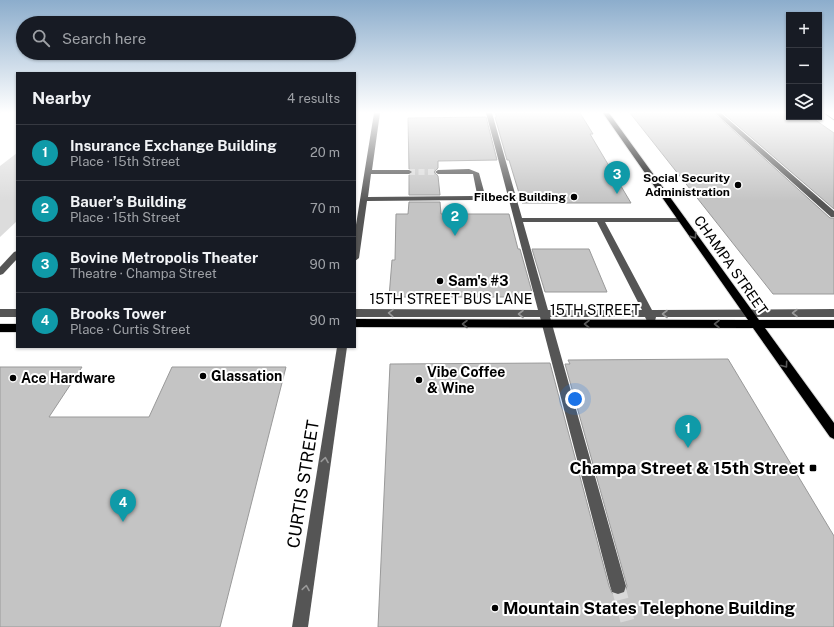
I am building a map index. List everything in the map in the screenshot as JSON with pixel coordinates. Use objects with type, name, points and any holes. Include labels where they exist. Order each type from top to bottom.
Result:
[{"type":"main road","name":"CHAMPA STREET","points":[[627,142],[834,433]]},
{"type":"main road","name":"15TH STREET","points":[[356,324],[545,319],[654,324],[834,324]]},
{"type":"main road","points":[[0,328],[16,328]]},
{"type":"street","points":[[356,251],[373,142]]},
{"type":"street","points":[[497,142],[618,586]]},
{"type":"street","points":[[751,142],[834,215]]},
{"type":"street","points":[[368,172],[410,172]]},
{"type":"street","points":[[364,199],[474,198],[481,195],[477,175],[474,172],[438,172]]},
{"type":"street","points":[[518,220],[682,220]]},
{"type":"street","points":[[600,220],[654,324]]},
{"type":"street","points":[[0,272],[16,255]]},
{"type":"street","points":[[0,313],[16,313]]},
{"type":"street","name":"15TH STREET BUS LANE","points":[[356,313],[545,319],[648,314],[834,313]]},
{"type":"street","name":"CURTIS STREET","points":[[300,627],[342,348]]},
{"type":"shaded area","points":[[16,154],[16,222],[0,237],[0,166]]},
{"type":"building","points":[[408,142],[492,142],[497,160],[438,161],[438,168],[434,172],[438,176],[440,195],[409,195],[409,175],[413,172],[409,169]]},
{"type":"building","points":[[502,142],[595,142],[631,203],[522,203],[509,160],[507,160]]},
{"type":"building","name":"Social Security Administration","points":[[653,142],[746,142],[830,218],[834,218],[834,294],[773,294]]},
{"type":"building","points":[[757,142],[834,142],[834,209]]},
{"type":"building","points":[[409,202],[440,202],[441,214],[509,214],[518,249],[520,249],[532,292],[530,293],[531,297],[389,297],[392,260],[395,260],[396,214],[408,214]]},
{"type":"building","points":[[532,249],[589,249],[607,292],[545,292]]},
{"type":"building","points":[[728,359],[834,536],[834,627],[378,627],[390,364],[550,363],[609,586],[612,593],[618,595],[625,592],[627,586],[565,364],[570,364],[568,360]]},
{"type":"building","points":[[0,367],[82,367],[49,417],[149,417],[172,367],[286,367],[220,627],[0,627]]},
{"type":"tunnel","points":[[409,172],[438,172]]},
{"type":"tunnel","points":[[618,586],[629,627]]},
{"type":"place","name":"Social Security Administration","points":[[738,185]]},
{"type":"place","name":"Bovine Metropolis Theater","points":[[617,194]]},
{"type":"place","name":"Filbeck Building","points":[[574,197]]},
{"type":"place","name":"Bauer’s Building","points":[[455,236]]},
{"type":"place","name":"Sam's #3","points":[[440,281]]},
{"type":"place","name":"Glassation","points":[[203,376]]},
{"type":"place","name":"Ace Hardware","points":[[13,378]]},
{"type":"place","name":"Vibe Coffee & Wine","points":[[419,380]]},
{"type":"place","name":"Insurance Exchange Building","points":[[688,448]]},
{"type":"place","name":"Champa Street & 15th Street","points":[[813,468]]},
{"type":"place","name":"Brooks Tower","points":[[123,522]]},
{"type":"place","name":"Mountain States Telephone Building","points":[[495,608]]}]
